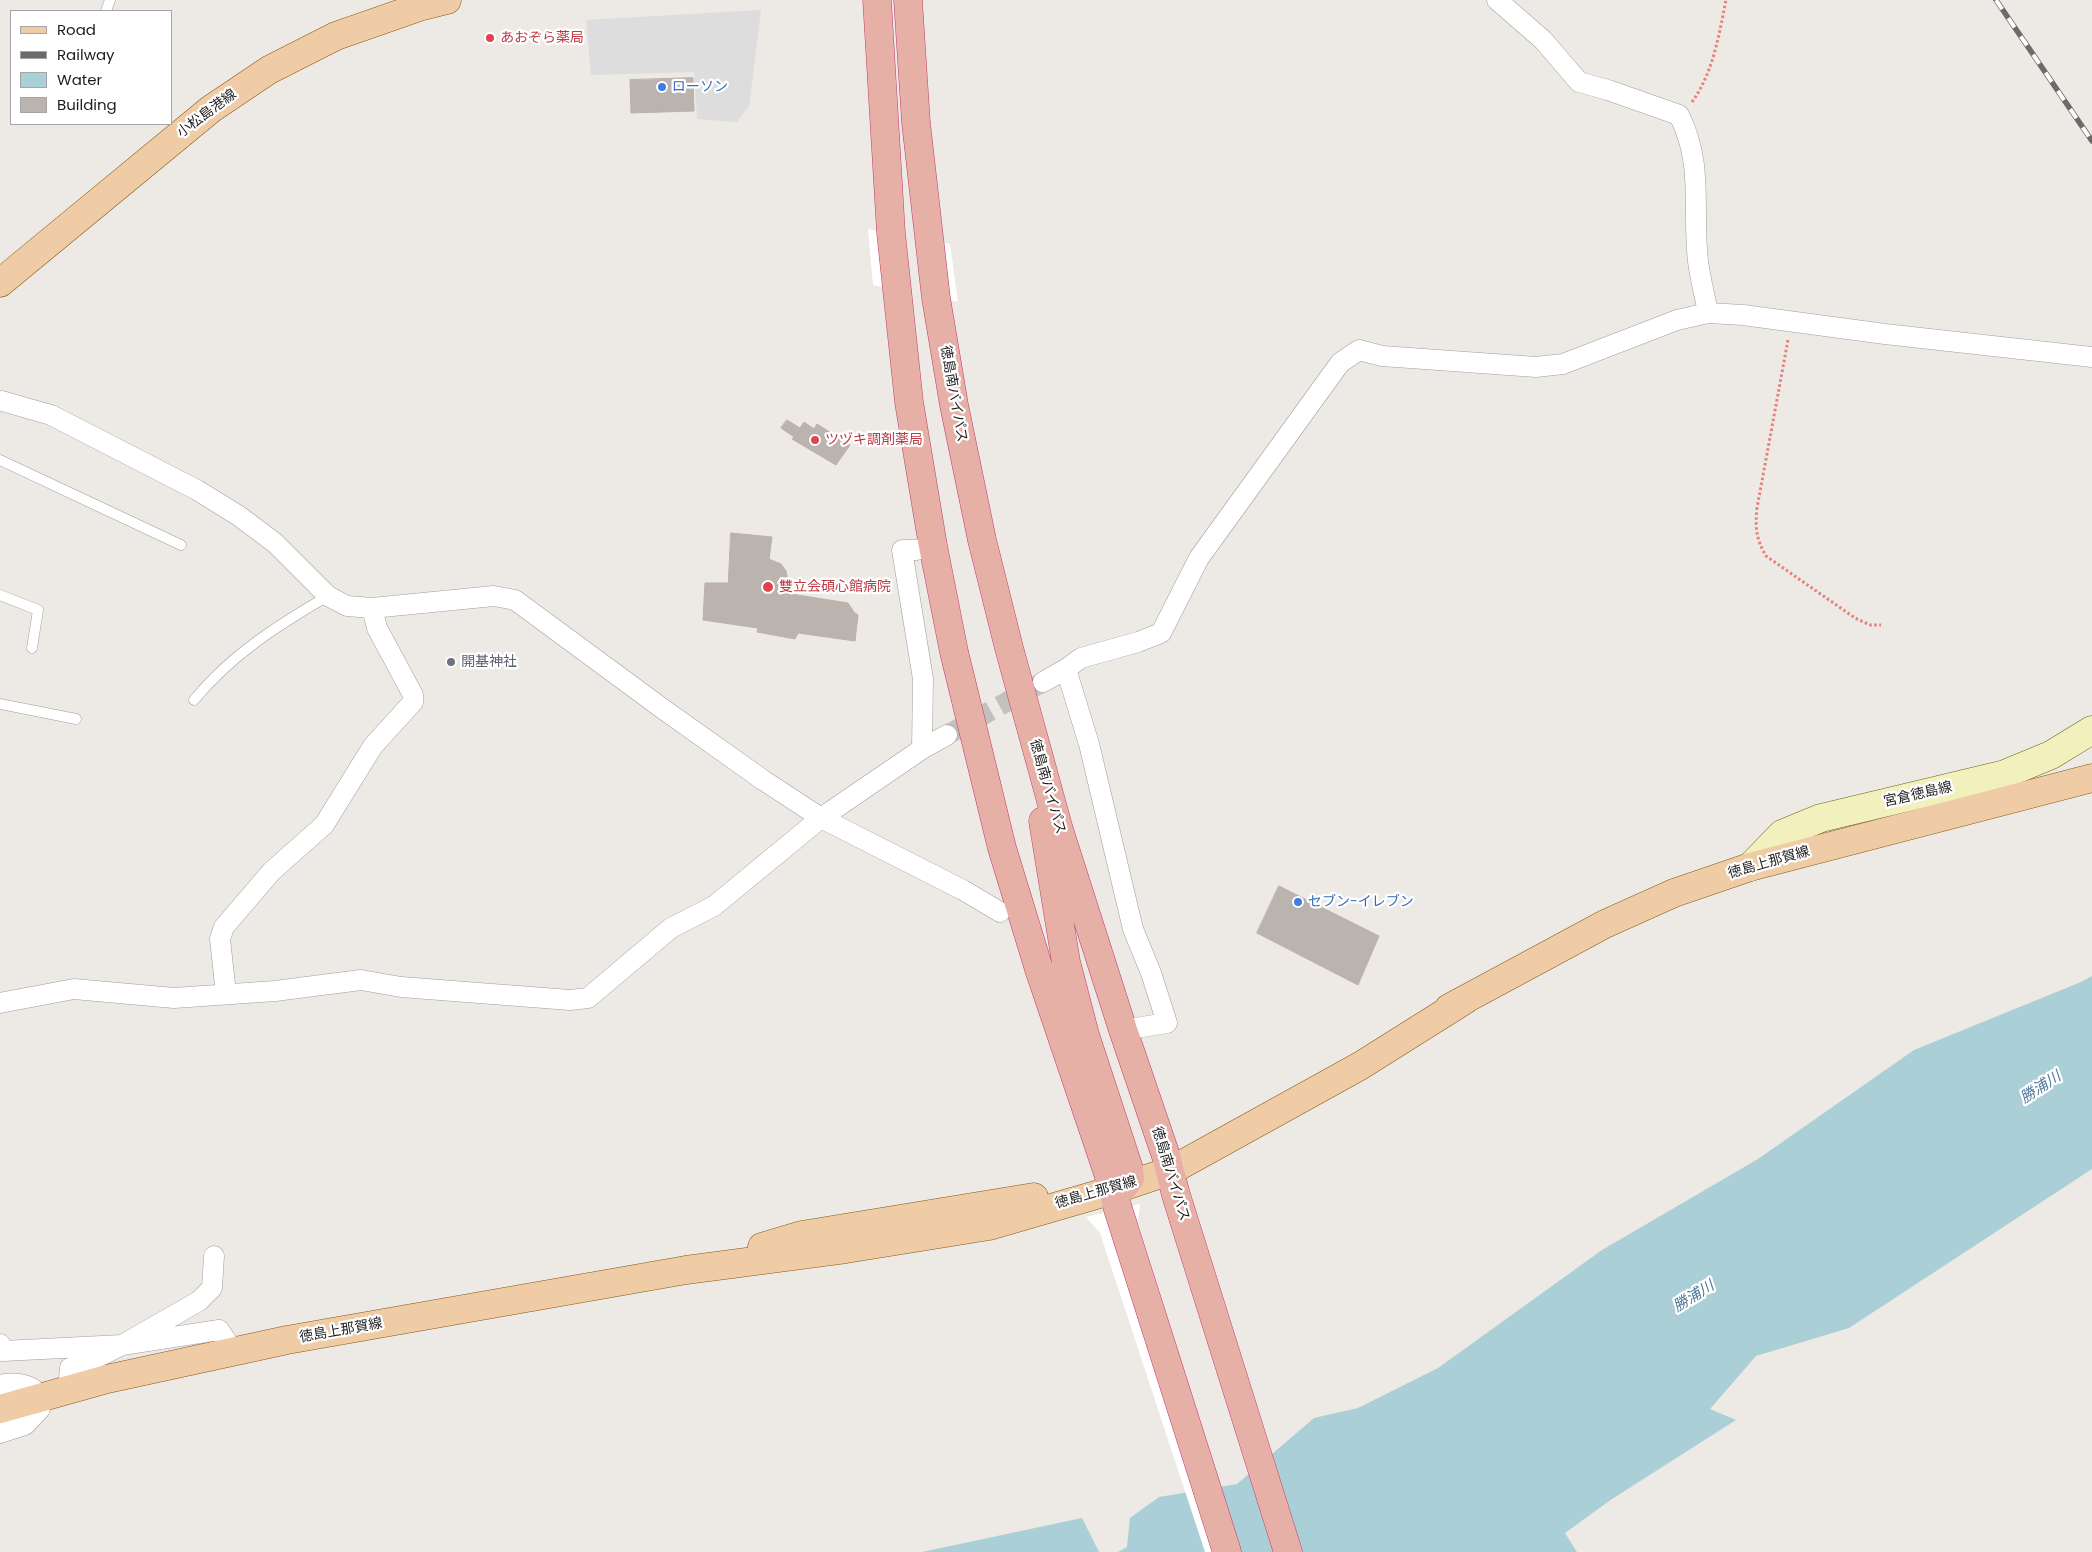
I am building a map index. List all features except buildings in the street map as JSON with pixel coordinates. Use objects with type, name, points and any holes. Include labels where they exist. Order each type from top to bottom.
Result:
[{"type":"highway","points":[[877,0],[891,233],[909,402],[933,546],[957,661],[1002,848],[1039,969],[1119,1186],[1228,1552]]},
{"type":"highway","name":"徳島南バイパス","points":[[908,0],[916,123],[928,240],[954,405],[982,540],[1009,648],[1059,830],[1171,1174],[1288,1552]]},
{"type":"highway","points":[[1037,753],[1044,832],[1066,962],[1086,1035],[1119,1186]]},
{"type":"main road","name":"小松島港線","points":[[0,283],[211,108],[270,70],[336,36],[419,7],[447,0]]},
{"type":"main road","name":"宮倉徳島線","points":[[1750,867],[1782,834],[1821,818],[2006,774],[2051,755],[2092,730]]},
{"type":"main road","name":"徳島上那賀線","points":[[0,1409],[39,1396],[107,1378],[286,1340],[686,1270],[846,1250],[988,1226],[1119,1186],[1171,1174],[1360,1066],[1465,1000],[1605,924],[1674,893],[1750,867],[2092,778]]},
{"type":"street","points":[[1496,0],[1543,40],[1579,82],[1679,115],[1696,164],[1698,261],[1708,313]]},
{"type":"street","points":[[1043,682],[1081,658],[1138,642],[1161,633],[1199,558],[1340,363],[1359,350],[1382,356],[1536,367],[1563,364],[1677,320],[1708,313],[1743,315],[1791,323],[2092,357]]},
{"type":"street","points":[[1,402],[51,415],[197,490],[239,516],[275,543],[328,596],[347,606],[372,608],[494,596],[515,600],[663,709],[763,780],[821,818],[962,890],[1000,912]]},
{"type":"street","points":[[922,748],[923,679],[902,550],[916,550],[933,546]]},
{"type":"street","points":[[226,994],[220,939],[224,926],[272,871],[324,825],[373,746],[413,702],[413,695],[377,628],[372,608]]},
{"type":"street","points":[[1066,669],[1089,744],[1133,929],[1151,973],[1166,1022],[1123,1030]]},
{"type":"street","points":[[0,1003],[74,988],[174,998],[275,991],[361,980],[402,987],[570,1000],[588,998],[671,928],[714,906],[821,818],[922,748],[947,735]]},
{"type":"street","points":[[68,1389],[70,1368],[90,1361],[122,1345],[199,1301],[212,1288],[214,1256]]},
{"type":"street","points":[[0,1344],[3,1351],[122,1345],[219,1330],[234,1352]]},
{"type":"street","points":[[0,1385],[11,1382],[32,1388],[39,1396],[40,1409],[24,1425],[0,1433]]},
{"type":"lane","points":[[0,460],[181,545]]},
{"type":"lane","points":[[0,595],[38,610],[32,648]]},
{"type":"lane","points":[[194,700],[212,679],[238,654],[279,625],[328,596]]},
{"type":"lane","points":[[0,704],[76,719]]},
{"type":"path","points":[[1679,115],[1701,89],[1711,64],[1726,0]]},
{"type":"path","points":[[1791,323],[1757,508],[1755,527],[1758,542],[1766,556],[1855,618],[1870,625],[1881,625]]},
{"type":"shaded area","points":[[761,10],[749,106],[737,122],[697,119],[694,72],[591,75],[586,20]]},
{"type":"water","name":"勝浦川","points":[[2092,976],[2092,1169],[1849,1328],[1756,1356],[1710,1409],[1736,1420],[1612,1499],[1565,1533],[1577,1552],[1118,1552],[1127,1547],[1130,1518],[1159,1497],[1237,1484],[1314,1418],[1358,1408],[1438,1368],[1602,1250],[1758,1159],[1914,1050]]},
{"type":"water","points":[[1082,1518],[1099,1552],[922,1552]]},
{"type":"pier","points":[[868,229],[902,235],[910,292],[873,285]]},
{"type":"pier","points":[[916,238],[950,244],[958,302],[923,295]]},
{"type":"pier","points":[[1140,1204],[1138,1221],[1240,1552],[1205,1552],[1100,1233],[1086,1217]]},
{"type":"tunnel","points":[[947,735],[1043,682]]},
{"type":"railway","points":[[1996,0],[2092,141]]},
{"type":"place","name":"あおぞら薬局","points":[[490,38]]},
{"type":"place","name":"ローソン","points":[[662,87]]},
{"type":"place","name":"ツヅキ調剤薬局","points":[[815,440]]},
{"type":"place","name":"雙立会碩心館病院","points":[[768,587]]},
{"type":"place","name":"開基神社","points":[[451,662]]},
{"type":"place","name":"セブン-イレブン","points":[[1298,902]]}]
